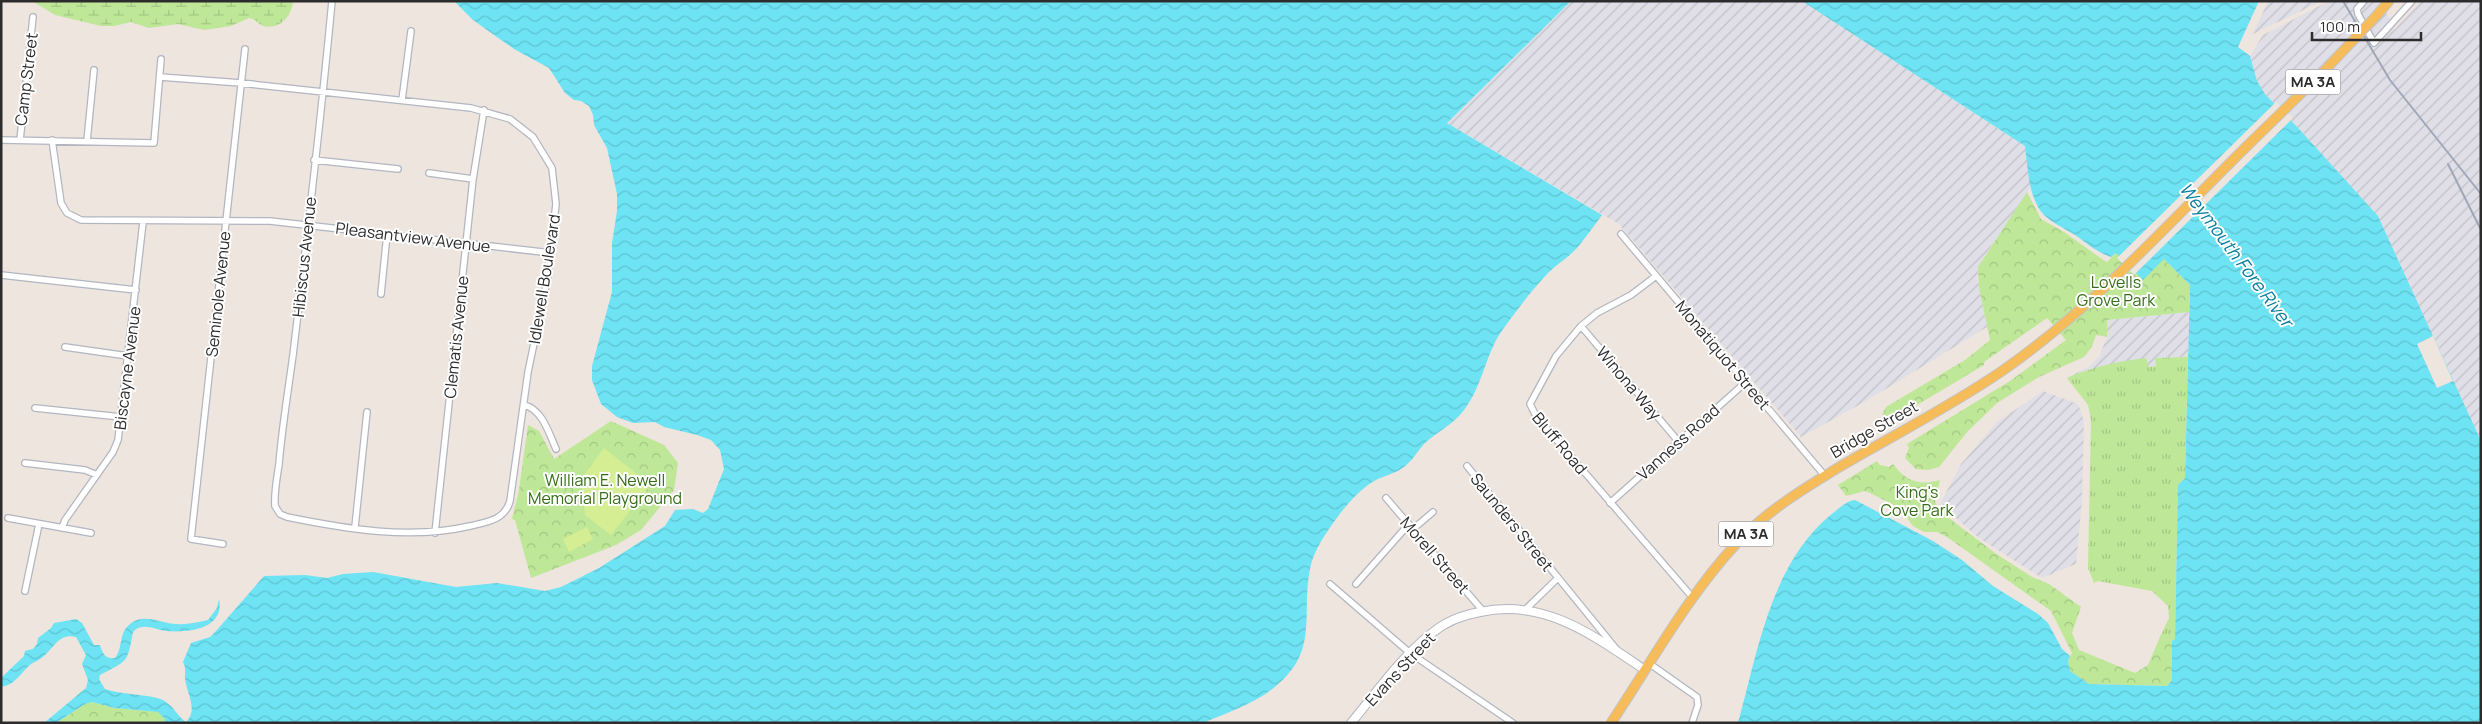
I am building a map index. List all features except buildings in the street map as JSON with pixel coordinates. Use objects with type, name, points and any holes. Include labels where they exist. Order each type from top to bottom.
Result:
[{"type":"main road","name":"Bridge Street","points":[[1611,723],[1693,598],[1718,565],[1746,534],[1783,503],[1974,388],[2041,342],[2102,289],[2324,71],[2389,1]]},
{"type":"street","name":"Hibiscus Avenue","points":[[278,511],[275,498],[308,224],[332,1]]},
{"type":"street","points":[[2364,1],[2357,9],[2360,20],[2374,43],[2412,1]]},
{"type":"street","name":"Camp Street","points":[[20,140],[33,18]]},
{"type":"street","points":[[402,100],[411,31]]},
{"type":"street","name":"Seminole Avenue","points":[[222,544],[191,539],[245,49]]},
{"type":"street","points":[[1,140],[154,143],[160,59]]},
{"type":"street","points":[[87,141],[94,70]]},
{"type":"street","name":"Idlewell Boulevard","points":[[160,78],[241,83],[484,110],[510,119],[525,129],[537,142],[550,164],[557,199],[551,253],[546,289],[528,372],[510,501],[506,511],[489,521],[435,533],[410,534],[287,517],[278,511]]},
{"type":"street","name":"Clematis Avenue","points":[[435,533],[473,179],[484,110]]},
{"type":"street","name":"Pleasantview Avenue","points":[[52,140],[60,199],[67,213],[85,221],[226,221],[308,224],[551,253]]},
{"type":"street","points":[[314,160],[398,169]]},
{"type":"street","points":[[430,174],[473,179]]},
{"type":"street","name":"Biscayne Avenue","points":[[62,528],[65,520],[117,444],[143,222]]},
{"type":"street","points":[[381,294],[387,234]]},
{"type":"street","name":"Monatiquot Street","points":[[1621,234],[1825,476]]},
{"type":"street","points":[[1,275],[136,290]]},
{"type":"street","name":"Bluff Road","points":[[1656,276],[1631,295],[1597,313],[1581,326],[1556,356],[1530,404],[1536,416],[1693,598]]},
{"type":"street","name":"Winona Way","points":[[1581,326],[1678,441]]},
{"type":"street","points":[[65,348],[128,356]]},
{"type":"street","name":"Vanness Road","points":[[1610,502],[1746,382]]},
{"type":"street","points":[[524,405],[532,408],[541,418],[556,449]]},
{"type":"street","points":[[35,408],[121,417]]},
{"type":"street","points":[[355,527],[366,412]]},
{"type":"street","points":[[25,463],[86,470],[97,475]]},
{"type":"street","name":"Saunders Street","points":[[1467,466],[1622,655]]},
{"type":"street","name":"Morell Street","points":[[1386,498],[1483,611]]},
{"type":"street","points":[[1356,584],[1411,527],[1433,512]]},
{"type":"street","points":[[8,518],[91,533]]},
{"type":"street","points":[[26,591],[39,524]]},
{"type":"street","name":"Saunders Street","points":[[1526,609],[1558,578]]},
{"type":"street","points":[[1330,584],[1410,653],[1513,723]]},
{"type":"street","name":"Evans Street","points":[[1350,723],[1410,653],[1433,632],[1447,623],[1483,611],[1504,608],[1526,609],[1566,620],[1622,655],[1648,667]]},
{"type":"street","points":[[1648,667],[1697,697],[1698,705],[1692,723]]},
{"type":"shaded area","points":[[1571,1],[1802,1],[2025,146],[2031,187],[1982,260],[1977,276],[1987,327],[1866,401],[1801,437],[1619,224],[1447,123]]},
{"type":"shaded area","points":[[2268,1],[2322,1],[2253,34]]},
{"type":"shaded area","points":[[2329,1],[2381,1],[2394,30],[2421,1],[2481,1],[2481,441],[2378,216],[2265,94],[2257,81],[2250,56],[2263,35]]},
{"type":"shaded area","points":[[2189,312],[2188,357],[2155,358],[2156,366],[2067,378],[2088,367],[2099,357],[2107,337],[2107,320]]},
{"type":"shaded area","points":[[2043,391],[2078,404],[2084,421],[2082,501],[2076,564],[2042,578],[1979,538],[1940,504],[1961,464],[1997,422]]},
{"type":"green space","points":[[32,1],[293,1],[288,17],[275,26],[263,26],[249,18],[231,26],[204,30],[178,24],[149,28],[131,22],[114,26],[101,26],[55,15]]},
{"type":"green space","name":"Lovells Grove Park","points":[[2027,192],[2041,219],[2064,232],[2107,262],[2116,253],[2164,259],[2190,285],[2189,312],[2107,320],[2107,337],[2096,335],[2092,347],[2084,357],[2039,377],[1997,403],[1968,431],[1939,467],[1928,470],[1916,469],[1905,458],[1909,448],[1907,444],[2010,381],[2066,340],[2047,318],[1984,362],[1984,365],[1892,420],[1882,415],[1886,407],[1965,360],[1990,340],[1979,288],[1978,267]]},
{"type":"green space","points":[[2188,357],[2185,478],[2178,485],[2175,639],[2172,641],[2160,637],[2169,618],[2168,606],[2152,591],[2098,581],[2094,583],[2088,568],[2091,420],[2088,405],[2067,378],[2096,368],[2126,361],[2146,358],[2149,367],[2156,366],[2155,358]]},
{"type":"green space","name":"William E. Newell Memorial Playground","points":[[611,421],[664,445],[678,463],[674,490],[641,530],[616,545],[531,578],[515,520],[512,519],[519,490],[528,425],[539,431],[554,459]]},
{"type":"green space","points":[[604,448],[647,482],[648,488],[611,535],[585,515],[581,479]]},
{"type":"green space","name":"King's Cove Park","points":[[1877,461],[1880,465],[1889,467],[1893,464],[1903,475],[1914,481],[1933,482],[1940,480],[1935,502],[1941,512],[1995,553],[2032,577],[2049,584],[2081,607],[2072,633],[2079,650],[2135,673],[2148,665],[2160,637],[2172,641],[2172,680],[2167,686],[2089,684],[2070,671],[2068,661],[2072,653],[2051,611],[1947,537],[1937,532],[1924,532],[1913,526],[1900,508],[1865,491],[1846,496],[1838,485]]},
{"type":"green space","points":[[587,527],[593,539],[569,552],[563,539]]},
{"type":"green space","points":[[92,702],[115,708],[159,712],[165,719],[165,723],[56,723],[85,704]]},
{"type":"water","points":[[454,1],[1571,1],[1447,123],[1602,215],[1577,248],[1536,287],[1501,332],[1475,391],[1460,415],[1424,444],[1405,467],[1376,480],[1357,494],[1335,520],[1318,546],[1311,563],[1304,645],[1299,659],[1290,672],[1261,697],[1203,723],[165,723],[165,719],[158,712],[115,708],[92,702],[85,704],[56,723],[44,723],[86,688],[88,680],[82,664],[86,655],[76,637],[70,636],[62,639],[31,664],[18,678],[6,686],[1,687],[1,678],[24,656],[25,651],[33,649],[37,644],[38,638],[51,628],[54,623],[76,619],[82,623],[94,645],[100,645],[107,657],[115,658],[125,629],[134,622],[140,619],[152,619],[181,624],[208,620],[217,608],[219,599],[219,609],[216,617],[211,623],[203,627],[185,631],[166,631],[146,627],[137,629],[133,632],[125,660],[100,675],[99,679],[105,689],[163,700],[186,722],[190,717],[192,706],[183,662],[191,643],[210,637],[264,576],[305,575],[327,578],[343,574],[373,572],[456,587],[497,583],[545,591],[561,587],[599,568],[665,526],[675,510],[693,509],[703,513],[708,509],[724,469],[720,450],[711,440],[697,435],[664,427],[655,422],[633,423],[617,417],[601,404],[592,380],[592,366],[612,292],[612,243],[617,211],[617,194],[607,148],[594,125],[593,115],[589,106],[581,101],[574,100],[565,93],[549,68],[514,49],[473,20]]},
{"type":"water","name":"Weymouth Fore River","points":[[1802,1],[2259,1],[2238,47],[2250,56],[2257,81],[2265,94],[2378,216],[2481,441],[2481,723],[1738,723],[1760,638],[1781,582],[1795,556],[1812,533],[1833,513],[1855,500],[1933,541],[1962,560],[1993,586],[2038,614],[2048,623],[2062,649],[2070,656],[2068,661],[2070,671],[2089,684],[2167,686],[2172,680],[2172,641],[2175,639],[2178,485],[2185,478],[2190,285],[2164,259],[2143,280],[2116,253],[2111,257],[2101,253],[2049,219],[2039,209],[2032,192],[2025,146]]},
{"type":"pier","points":[[2276,102],[2293,118],[2134,275],[2117,258]]},
{"type":"pier","points":[[2433,336],[2453,381],[2437,388],[2417,344]]},
{"type":"railway","points":[[2343,1],[2390,80],[2481,194]]},
{"type":"railway","points":[[2448,164],[2481,230]]}]
